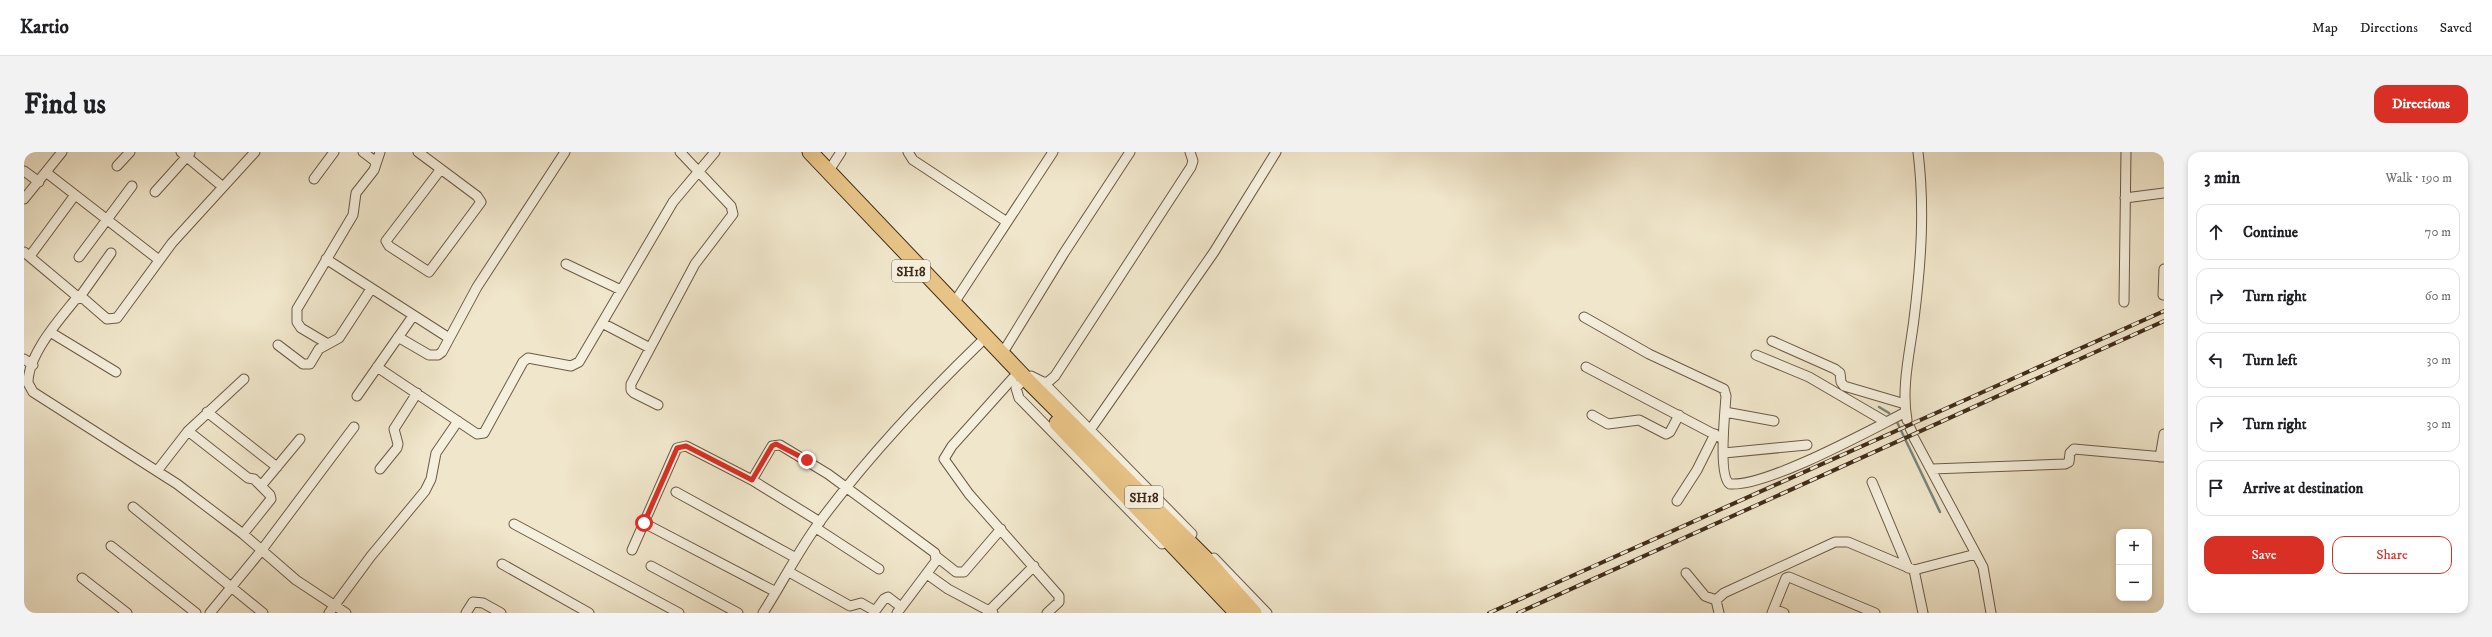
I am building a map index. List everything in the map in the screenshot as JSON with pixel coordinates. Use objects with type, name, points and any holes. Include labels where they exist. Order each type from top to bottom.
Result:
[{"type":"main road","name":"SH18","points":[[798,152],[980,343],[1026,382],[1205,558],[1254,613]]},
{"type":"main road","name":"SH18","points":[[810,152],[1002,354],[1237,613]]},
{"type":"street","points":[[24,199],[40,182],[62,152]]},
{"type":"street","points":[[116,166],[130,152]]},
{"type":"street","points":[[75,195],[27,254],[79,298],[84,299],[107,318],[117,318],[159,260],[255,152]]},
{"type":"street","points":[[314,179],[334,152]]},
{"type":"street","points":[[363,152],[376,162]]},
{"type":"street","points":[[328,344],[301,328],[297,322],[297,309],[353,215],[356,193],[374,170],[380,152]]},
{"type":"street","points":[[418,152],[441,169],[477,196],[481,202],[429,272],[389,246],[386,241],[441,169]]},
{"type":"street","points":[[398,337],[434,356],[442,352],[497,256],[565,152]]},
{"type":"street","points":[[658,405],[634,393],[630,387],[695,264],[733,214],[731,206],[680,152]]},
{"type":"street","points":[[377,367],[477,434],[484,433],[523,362],[528,358],[566,365],[576,365],[673,202],[698,170],[715,152]]},
{"type":"street","points":[[828,172],[841,152]]},
{"type":"street","points":[[908,152],[913,160],[1008,222]]},
{"type":"street","points":[[954,303],[1053,152]]},
{"type":"street","points":[[1002,354],[1064,253],[1130,152]]},
{"type":"street","points":[[1190,152],[1193,161],[1191,166],[1074,349],[1052,380],[1026,382],[1016,388],[1019,398],[1229,613]]},
{"type":"street","points":[[1090,430],[1214,252],[1276,152]]},
{"type":"street","points":[[1918,152],[1923,209],[1922,253],[1909,422],[1976,554],[1987,583],[1991,613]]},
{"type":"street","points":[[2124,302],[2126,152]]},
{"type":"street","points":[[155,192],[186,154],[223,187]]},
{"type":"street","points":[[24,170],[40,182]]},
{"type":"street","points":[[47,173],[159,260]]},
{"type":"street","points":[[78,257],[132,186]]},
{"type":"street","points":[[2125,198],[2164,193]]},
{"type":"street","points":[[111,253],[79,298],[50,332],[28,378],[33,392],[157,471],[210,508],[333,610],[346,613]]},
{"type":"street","points":[[326,259],[413,316],[450,338]]},
{"type":"street","points":[[566,264],[621,290]]},
{"type":"street","points":[[2163,295],[2164,269]]},
{"type":"street","points":[[278,345],[307,365],[312,362],[319,349],[338,338],[371,289]]},
{"type":"street","points":[[357,396],[413,316]]},
{"type":"street","points":[[1584,317],[1649,354],[1724,389],[1725,412],[1719,436],[1677,501]]},
{"type":"street","points":[[602,323],[650,348]]},
{"type":"street","points":[[50,332],[116,372]]},
{"type":"street","points":[[1772,341],[1835,369],[1840,373],[1841,382],[1844,386],[1909,422]]},
{"type":"street","points":[[765,612],[796,558],[818,525],[847,488],[940,382],[980,343]]},
{"type":"street","points":[[1756,355],[1809,377],[1886,422]]},
{"type":"street","points":[[24,359],[33,365]]},
{"type":"street","points":[[1586,367],[1719,436],[1724,453],[1725,480],[1730,484],[1740,484],[1788,468],[1886,422],[1909,422]]},
{"type":"street","points":[[157,471],[188,431],[244,379]]},
{"type":"street","points":[[1026,382],[1090,430],[1267,613]]},
{"type":"street","points":[[1026,382],[952,446],[944,459],[968,494],[1002,529],[1060,598],[1047,613]]},
{"type":"street","points":[[380,469],[397,448],[398,444],[394,429],[417,393]]},
{"type":"street","points":[[207,412],[277,467]]},
{"type":"street","points":[[1725,412],[1774,421]]},
{"type":"street","points":[[1592,415],[1608,424],[1639,420],[1666,434],[1670,432],[1678,415]]},
{"type":"street","points":[[333,610],[372,556],[425,491],[431,479],[436,453],[458,421]]},
{"type":"street","points":[[210,613],[261,551],[354,427]]},
{"type":"street","points":[[188,431],[248,478],[253,479],[270,495],[271,499],[243,534]]},
{"type":"street","points":[[1932,469],[2065,464],[2069,462],[2070,453],[2074,449],[2162,457],[2164,434]]},
{"type":"street","points":[[261,486],[300,439]]},
{"type":"street","points":[[752,480],[772,446],[776,444],[807,460],[847,488],[925,546],[956,572],[964,572],[1002,529]]},
{"type":"street","points":[[1724,453],[1807,445]]},
{"type":"street","points":[[632,550],[677,448],[680,446],[686,446],[752,480],[879,569]]},
{"type":"street","points":[[1872,482],[1911,569],[1923,613]]},
{"type":"street","points":[[676,492],[796,558]]},
{"type":"street","points":[[133,507],[263,613]]},
{"type":"street","points":[[644,523],[776,592]]},
{"type":"street","points":[[514,524],[679,613]]},
{"type":"street","points":[[1716,600],[1724,593],[1835,542],[1848,542],[1911,569],[1976,554]]},
{"type":"street","points":[[111,546],[196,613]]},
{"type":"street","points":[[789,572],[852,606],[861,604],[875,611],[884,599],[888,597],[899,610],[927,574],[937,557]]},
{"type":"street","points":[[502,564],[589,613]]},
{"type":"street","points":[[651,566],[738,613]]},
{"type":"street","points":[[927,574],[948,589],[992,612],[1034,566]]},
{"type":"street","points":[[1686,573],[1705,596],[1716,600]]},
{"type":"street","points":[[82,578],[127,613]]},
{"type":"street","points":[[1784,613],[1773,611],[1786,578],[1875,613]]},
{"type":"street","points":[[1716,600],[1719,613]]},
{"type":"street","points":[[466,613],[473,602],[478,601],[497,612]]},
{"type":"waterway","points":[[1879,407],[1889,413]]},
{"type":"waterway","points":[[1896,420],[1940,512]]},
{"type":"railway","points":[[1489,613],[2164,311]]},
{"type":"railway","points":[[1518,613],[2164,321]]},
{"type":"route","points":[[644,523],[677,448],[680,446],[686,446],[752,480],[772,446],[776,444],[807,460]]}]
